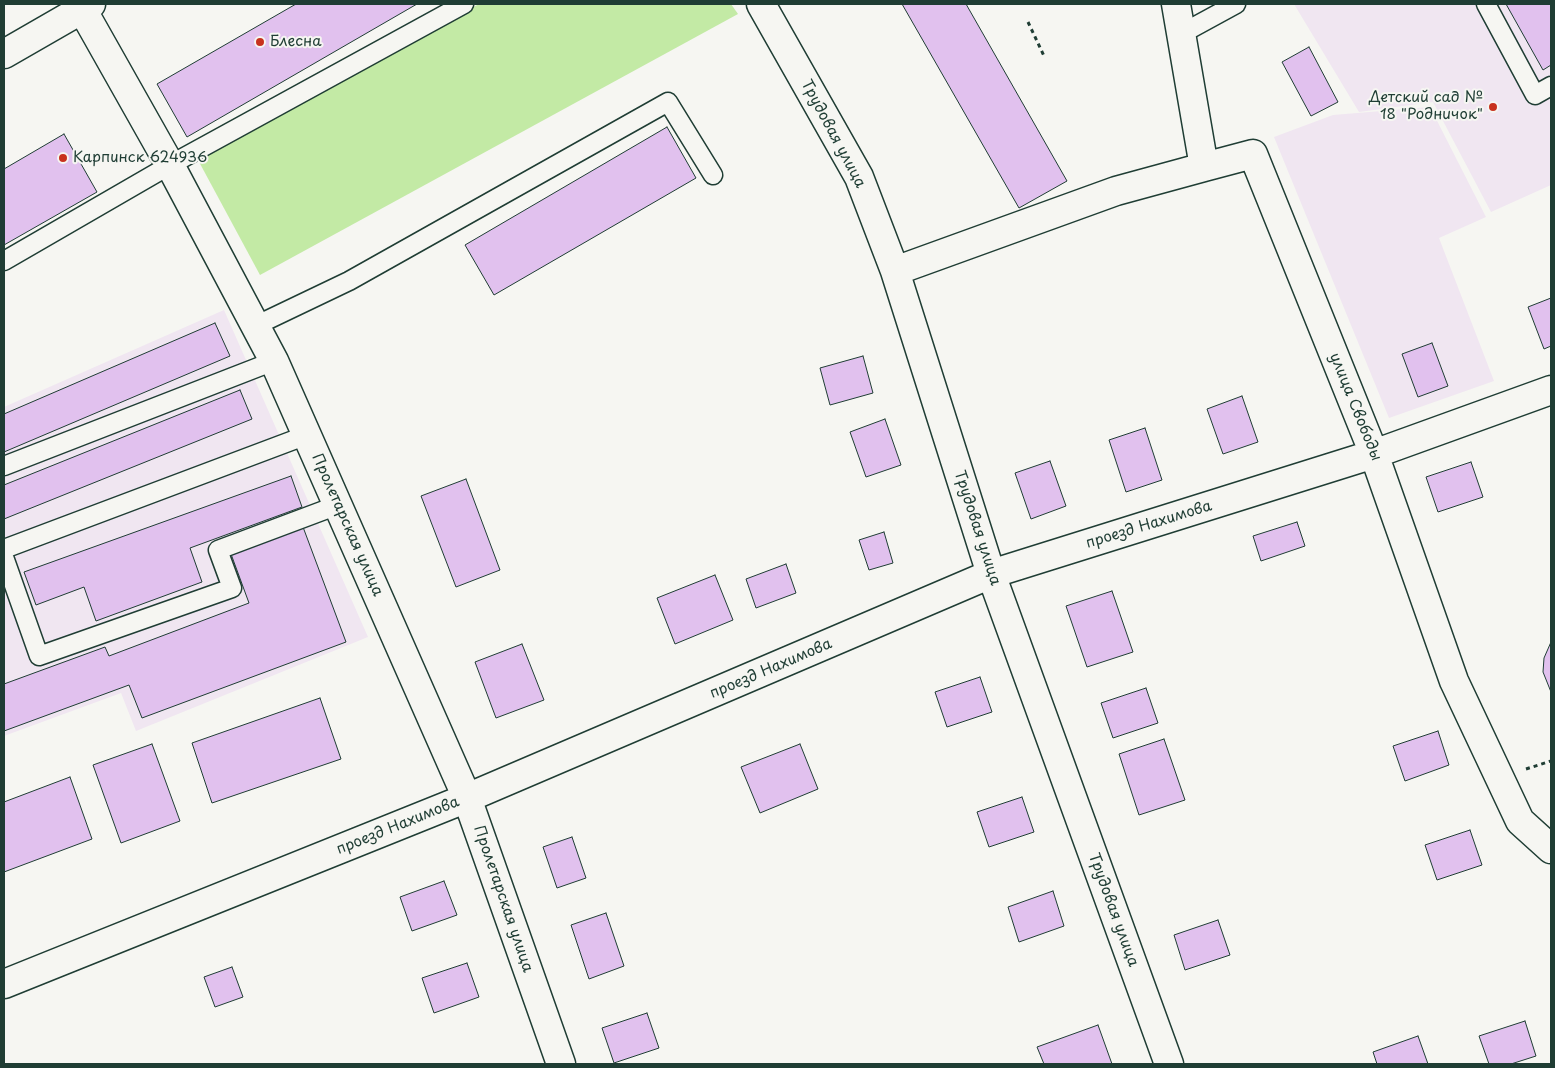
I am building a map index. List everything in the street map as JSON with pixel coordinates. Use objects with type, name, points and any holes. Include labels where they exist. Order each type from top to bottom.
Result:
[{"type":"street","name":"Трудовая улица","points":[[761,4],[859,177],[895,271],[991,574],[1169,1064]]},
{"type":"street","points":[[895,271],[1116,191],[1204,167],[1176,4]]},
{"type":"street","name":"Пролетарская улица","points":[[86,6],[274,360],[468,798],[561,1064]]},
{"type":"street","points":[[4,54],[86,6]]},
{"type":"street","name":"улица Свободы","points":[[1204,167],[1252,154],[1374,454],[1454,681],[1520,821],[1551,849]]},
{"type":"street","name":"проезд Нахимова","points":[[4,984],[468,798],[991,574],[1374,454],[1551,390]]},
{"type":"lane","points":[[4,261],[170,165],[464,4]]},
{"type":"lane","points":[[1181,34],[1236,4]]},
{"type":"lane","points":[[1486,4],[1535,95],[1551,86]]},
{"type":"lane","points":[[257,325],[349,281],[668,102],[713,175]]},
{"type":"lane","points":[[4,466],[274,360]]},
{"type":"lane","points":[[4,549],[307,435]]},
{"type":"lane","points":[[4,557],[39,656],[232,588],[218,550],[338,505]]},
{"type":"path","points":[[1028,22],[1044,56]]},
{"type":"shaded area","name":"Детский сад № 18 \"Родничок\"","points":[[1294,4],[1551,4],[1551,185],[1491,212],[1433,102],[1359,112]]},
{"type":"shaded area","points":[[1430,107],[1486,217],[1439,238],[1494,381],[1389,418],[1274,137],[1333,115]]},
{"type":"shaded area","points":[[224,310],[368,637],[136,731],[121,693],[4,736],[4,407]]},
{"type":"green space","points":[[479,4],[731,4],[738,14],[260,275],[198,160]]},
{"type":"building","points":[[296,4],[417,4],[187,137],[157,84]]},
{"type":"building","points":[[902,4],[966,4],[1067,181],[1019,208]]},
{"type":"building","points":[[1506,4],[1551,4],[1551,65],[1543,70]]},
{"type":"building","points":[[1309,47],[1338,102],[1311,116],[1282,62]]},
{"type":"building","points":[[667,127],[696,178],[494,295],[465,245]]},
{"type":"building","points":[[64,134],[97,192],[4,245],[4,169]]},
{"type":"building","points":[[1551,298],[1551,346],[1544,349],[1528,307]]},
{"type":"building","points":[[215,323],[230,356],[4,452],[4,414]]},
{"type":"building","points":[[1432,343],[1448,386],[1418,397],[1402,354]]},
{"type":"building","points":[[863,356],[873,393],[830,405],[820,368]]},
{"type":"building","points":[[240,390],[252,419],[4,519],[4,485]]},
{"type":"building","points":[[1242,396],[1258,442],[1223,454],[1207,409]]},
{"type":"building","points":[[885,419],[901,465],[866,477],[850,432]]},
{"type":"building","points":[[1145,428],[1162,480],[1126,492],[1109,440]]},
{"type":"building","points":[[1050,461],[1066,506],[1031,519],[1015,473]]},
{"type":"building","points":[[1471,462],[1483,497],[1438,512],[1426,477]]},
{"type":"building","points":[[291,476],[302,507],[190,548],[202,582],[96,621],[84,587],[36,605],[24,572]]},
{"type":"building","points":[[466,479],[500,570],[456,587],[421,496]]},
{"type":"building","points":[[1297,522],[1305,546],[1261,561],[1253,536]]},
{"type":"building","points":[[303,527],[346,642],[142,718],[129,685],[4,731],[4,684],[105,647],[109,656],[249,603],[231,554]]},
{"type":"building","points":[[884,532],[893,563],[869,570],[859,540]]},
{"type":"building","points":[[786,564],[796,593],[756,608],[746,579]]},
{"type":"building","points":[[715,575],[733,620],[675,644],[657,598]]},
{"type":"building","points":[[1112,591],[1133,652],[1087,667],[1066,606]]},
{"type":"building","points":[[1551,642],[1551,692],[1543,672],[1544,658]]},
{"type":"building","points":[[522,644],[544,700],[496,718],[475,662]]},
{"type":"building","points":[[980,677],[992,712],[947,727],[935,692]]},
{"type":"building","points":[[1146,688],[1158,723],[1113,738],[1101,703]]},
{"type":"building","points":[[320,698],[341,759],[212,803],[192,743]]},
{"type":"building","points":[[1438,731],[1449,765],[1405,781],[1393,746]]},
{"type":"building","points":[[1164,739],[1185,800],[1139,815],[1119,754]]},
{"type":"building","points":[[152,744],[180,821],[121,843],[93,765]]},
{"type":"building","points":[[800,744],[818,789],[760,813],[741,767]]},
{"type":"building","points":[[70,777],[92,839],[4,872],[4,802]]},
{"type":"building","points":[[1022,797],[1034,832],[989,847],[977,812]]},
{"type":"building","points":[[1470,830],[1482,865],[1437,880],[1425,845]]},
{"type":"building","points":[[572,837],[586,878],[557,888],[543,847]]},
{"type":"building","points":[[444,881],[457,915],[412,931],[400,897]]},
{"type":"building","points":[[1053,891],[1064,926],[1019,942],[1008,907]]},
{"type":"building","points":[[606,913],[624,966],[589,979],[571,925]]},
{"type":"building","points":[[1218,920],[1230,955],[1185,970],[1174,935]]},
{"type":"building","points":[[467,963],[479,997],[434,1013],[422,978]]},
{"type":"building","points":[[232,967],[243,997],[215,1007],[204,977]]},
{"type":"building","points":[[647,1013],[659,1048],[614,1063],[602,1028]]},
{"type":"building","points":[[1525,1021],[1536,1056],[1511,1064],[1489,1064],[1479,1036]]},
{"type":"building","points":[[1098,1025],[1112,1064],[1044,1064],[1037,1047]]},
{"type":"building","points":[[1418,1036],[1428,1064],[1377,1064],[1373,1052]]},
{"type":"place","name":"Блесна","points":[[260,42]]},
{"type":"place","name":"Детский сад № 18 \"Родничок\"","points":[[1493,107]]},
{"type":"place","name":"Карпинск 624936","points":[[63,158]]}]
